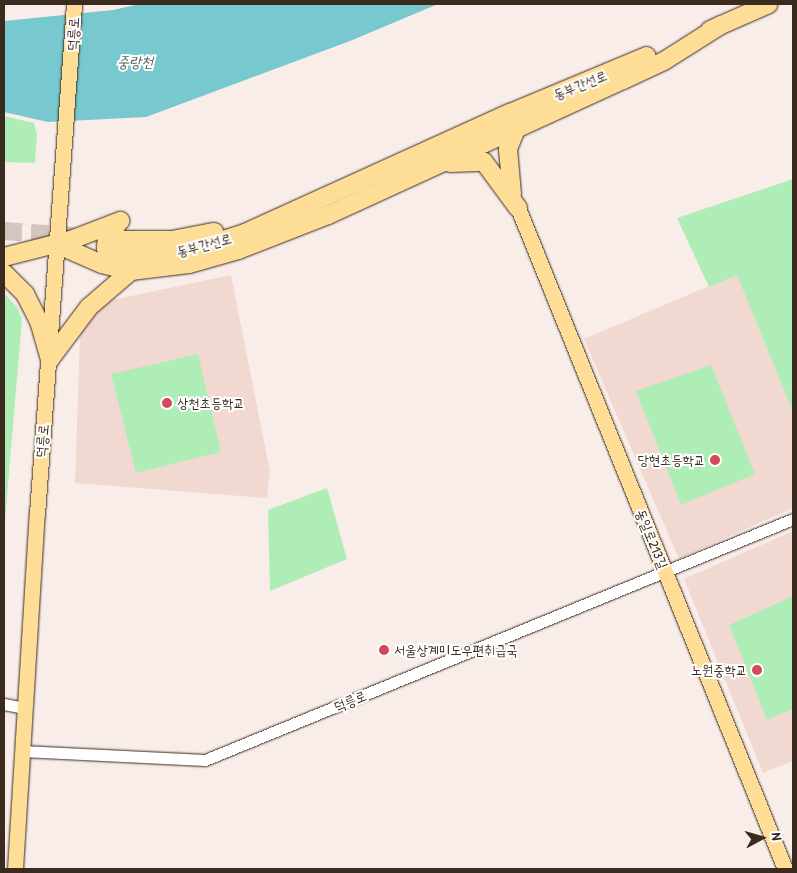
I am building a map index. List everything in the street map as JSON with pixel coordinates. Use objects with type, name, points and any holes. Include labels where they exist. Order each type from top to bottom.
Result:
[{"type":"highway","name":"동부간선로","points":[[392,167],[282,218],[182,252],[120,246],[172,240],[225,230],[392,167],[428,160],[769,4]]},
{"type":"highway","points":[[56,244],[102,264],[131,271],[189,264],[238,250],[366,197],[428,160],[517,127],[664,61],[721,25]]},
{"type":"highway","points":[[517,127],[508,149],[508,173],[518,208]]},
{"type":"highway","points":[[428,160],[484,162],[518,208]]},
{"type":"highway","points":[[282,218],[346,206]]},
{"type":"highway","points":[[4,257],[56,244],[120,221],[106,236],[106,248],[110,260],[131,271]]},
{"type":"highway","points":[[50,359],[89,307],[131,271]]},
{"type":"highway","points":[[4,273],[25,294],[39,321],[50,359]]},
{"type":"main road","name":"덕릉로","points":[[15,869],[50,359],[56,244],[74,4]]},
{"type":"main road","name":"동일로213길","points":[[518,208],[784,869]]},
{"type":"street","name":"덕릉로","points":[[22,750],[205,760],[666,573],[793,518]]},
{"type":"street","points":[[4,704],[25,708]]},
{"type":"shaded area","name":"당현초등학교","points":[[737,274],[793,412],[793,508],[679,559],[584,339]]},
{"type":"shaded area","name":"상천초등학교","points":[[231,275],[270,472],[267,498],[75,483],[80,334],[95,312],[112,300]]},
{"type":"shaded area","name":"노원중학교","points":[[793,531],[793,761],[763,773],[684,579]]},
{"type":"green space","points":[[4,116],[34,123],[37,135],[35,163],[4,162]]},
{"type":"green space","points":[[793,179],[793,412],[737,275],[709,287],[677,218]]},
{"type":"green space","points":[[4,293],[17,307],[22,319],[4,533]]},
{"type":"green space","points":[[198,354],[221,452],[136,473],[111,374]]},
{"type":"green space","points":[[711,365],[755,474],[681,505],[636,391]]},
{"type":"green space","points":[[327,488],[347,559],[270,591],[268,510]]},
{"type":"green space","points":[[793,596],[793,709],[767,720],[729,625]]},
{"type":"water","name":"중랑천","points":[[140,4],[438,4],[350,41],[146,117],[48,122],[4,112],[4,21],[113,10]]},
{"type":"tunnel","points":[[4,231],[73,236]]},
{"type":"place","name":"상천초등학교","points":[[167,403]]},
{"type":"place","name":"당현초등학교","points":[[715,460]]},
{"type":"place","name":"서울상계미도우편취급국","points":[[384,650]]},
{"type":"place","name":"노원중학교","points":[[757,670]]}]
